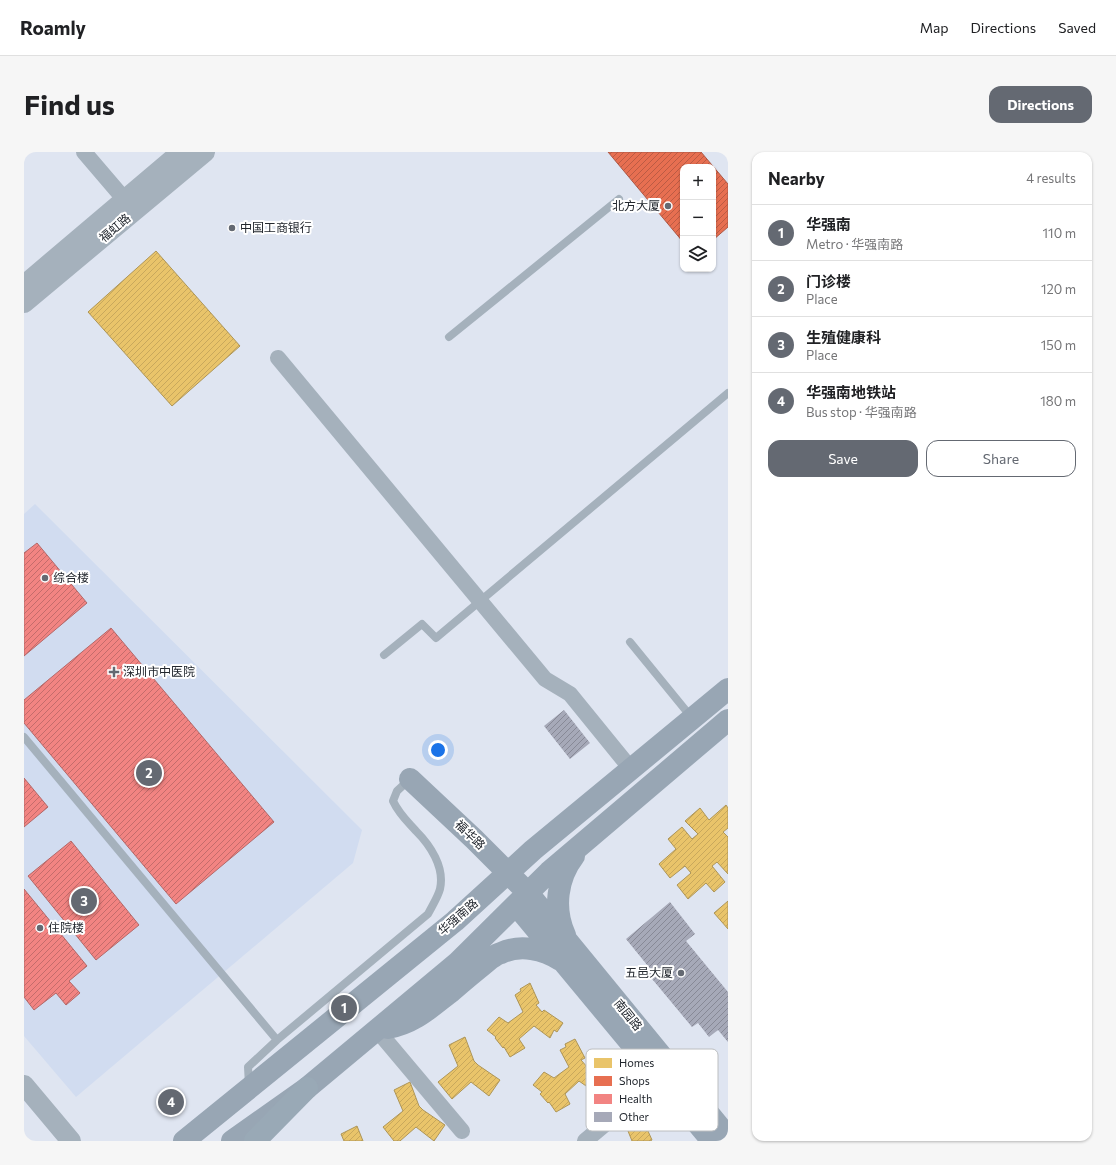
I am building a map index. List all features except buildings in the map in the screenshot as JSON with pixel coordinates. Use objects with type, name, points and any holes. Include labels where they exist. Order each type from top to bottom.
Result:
[{"type":"main road","name":"华强南路","points":[[184,1141],[455,921],[533,850],[728,689]]},
{"type":"main road","points":[[232,1141],[307,1088],[457,963],[549,872],[728,720]]},
{"type":"main road","name":"福华路","points":[[410,779],[508,873],[522,899]]},
{"type":"main road","points":[[377,1030],[397,1026],[425,1013],[490,959],[501,953],[524,948],[539,950],[552,955],[566,953],[558,911],[558,893],[562,877],[570,861],[582,844]]},
{"type":"main road","name":"南园路","points":[[522,899],[566,953],[651,1049]]},
{"type":"main road","points":[[455,921],[475,946]]},
{"type":"main road","name":"南园路","points":[[566,953],[638,1049]]},
{"type":"main road","points":[[255,1141],[307,1088]]},
{"type":"main road","name":"南园路","points":[[718,1126],[728,1137]]},
{"type":"main road","name":"南园路","points":[[704,1131],[712,1141]]},
{"type":"street","points":[[84,152],[125,200]]},
{"type":"street","name":"福虹路","points":[[24,285],[181,152]]},
{"type":"street","name":"福虹路","points":[[24,303],[205,152]]},
{"type":"street","points":[[278,358],[545,679],[570,694],[631,768]]},
{"type":"street","points":[[377,1030],[462,1131]]},
{"type":"street","points":[[24,1085],[71,1141]]},
{"type":"street","points":[[585,1141],[597,1131]]},
{"type":"lane","points":[[449,337],[619,199]]},
{"type":"lane","points":[[384,655],[422,624],[436,638],[728,393]]},
{"type":"lane","points":[[630,642],[692,718]]},
{"type":"lane","points":[[24,737],[277,1040]]},
{"type":"lane","points":[[250,1088],[248,1067],[277,1040],[428,914],[440,891],[441,883],[439,867],[435,857],[418,833],[397,811],[393,801],[397,791],[410,779]]},
{"type":"shaded area","name":"深圳市中医院","points":[[35,504],[362,830],[353,863],[76,1097],[24,1036],[24,514]]},
{"type":"place","name":"北方大厦","points":[[668,206]]},
{"type":"place","name":"中国工商银行","points":[[232,228]]},
{"type":"place","name":"综合楼","points":[[45,578]]},
{"type":"place","name":"深圳市中医院","points":[[114,672]]},
{"type":"place","name":"门诊楼","points":[[149,773]]},
{"type":"place","name":"生殖健康科","points":[[84,901]]},
{"type":"place","name":"住院楼","points":[[40,928]]},
{"type":"place","name":"五邑大厦","points":[[681,973]]},
{"type":"place","name":"华强南","points":[[344,1008]]},
{"type":"place","name":"华强南地铁站","points":[[171,1102]]}]
